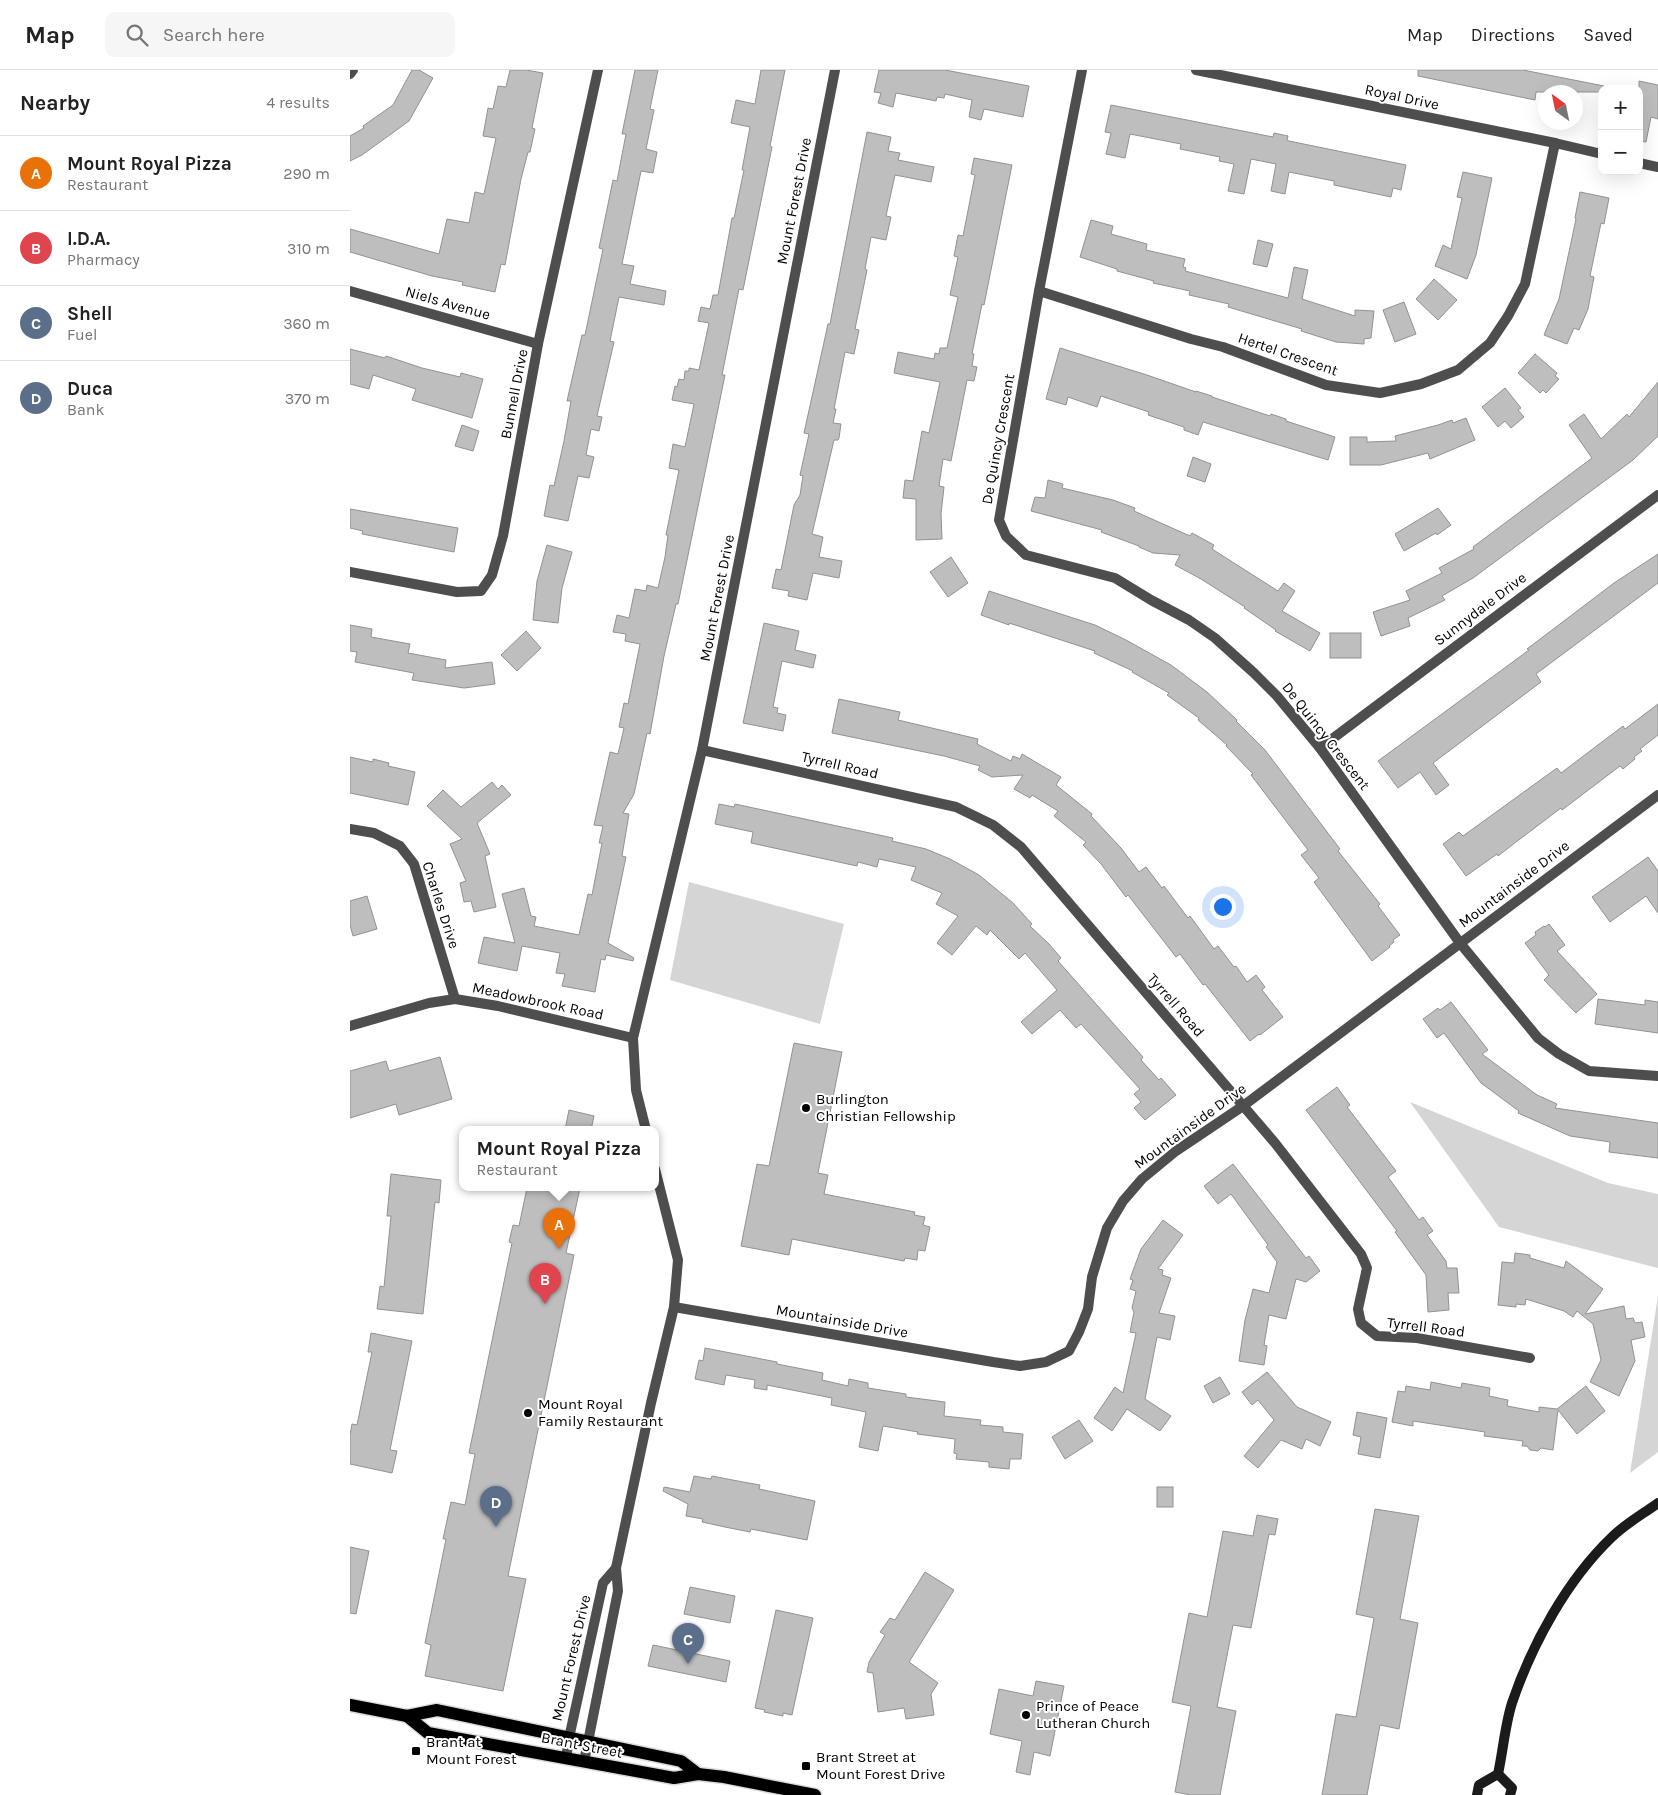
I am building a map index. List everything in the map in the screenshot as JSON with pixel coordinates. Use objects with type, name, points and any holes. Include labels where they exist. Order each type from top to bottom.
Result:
[{"type":"main road","name":"Brant Street","points":[[350,1706],[407,1716],[437,1710],[681,1761],[698,1774]]},
{"type":"main road","name":"Brant Street","points":[[407,1716],[428,1733],[674,1778],[698,1774],[724,1777],[815,1795]]},
{"type":"street","points":[[350,74],[353,70]]},
{"type":"street","name":"Bunnell Drive","points":[[350,572],[457,592],[481,591],[492,575],[503,536],[538,344],[598,70]]},
{"type":"street","name":"Mount Forest Drive","points":[[645,1126],[636,1090],[633,1038],[702,750],[835,70]]},
{"type":"street","name":"De Quincy Crescent","points":[[1082,70],[1039,291],[999,520],[1006,536],[1026,555],[1115,578],[1151,600],[1190,620],[1215,638],[1277,696],[1320,748],[1460,943],[1538,1038],[1559,1054],[1589,1071],[1658,1076]]},
{"type":"street","name":"Royal Drive","points":[[1196,70],[1598,153]]},
{"type":"street","name":"Hertel Crescent","points":[[1039,291],[1191,339],[1223,347],[1326,386],[1380,393],[1420,384],[1458,370],[1490,343],[1508,316],[1525,284],[1555,143]]},
{"type":"street","points":[[1643,164],[1658,168]]},
{"type":"street","name":"Niels Avenue","points":[[350,291],[538,344]]},
{"type":"street","name":"Sunnydale Drive","points":[[1320,748],[1658,495]]},
{"type":"street","name":"Tyrrell Road","points":[[702,750],[956,807],[992,825],[1021,847],[1275,1143],[1361,1254],[1367,1268],[1358,1309],[1361,1323],[1377,1336],[1417,1338],[1530,1358]]},
{"type":"street","name":"Mountainside Drive","points":[[674,1307],[1020,1366],[1046,1362],[1068,1351],[1079,1332],[1088,1309],[1092,1277],[1107,1228],[1123,1201],[1142,1179],[1176,1151],[1243,1106],[1658,795]]},
{"type":"street","name":"Charles Drive","points":[[350,829],[374,833],[400,846],[414,864],[456,999]]},
{"type":"street","name":"Meadowbrook Road","points":[[350,1026],[429,1002],[456,999],[498,1006],[633,1038]]},
{"type":"street","name":"Mount Forest Drive","points":[[584,1762],[618,1591],[616,1568],[649,1412],[674,1307],[678,1260],[659,1185]]},
{"type":"street","points":[[1477,1795],[1479,1785],[1498,1774],[1512,1704],[1526,1667],[1553,1613],[1578,1574],[1613,1536],[1658,1503]]},
{"type":"street","name":"Mount Forest Drive","points":[[566,1759],[603,1583],[616,1568]]},
{"type":"street","points":[[1498,1774],[1512,1788],[1510,1795]]},
{"type":"shaded area","points":[[689,882],[844,924],[820,1024],[670,980]]},
{"type":"shaded area","points":[[1410,1102],[1608,1183],[1658,1194],[1658,1268],[1499,1227]]},
{"type":"shaded area","points":[[1658,1296],[1658,1452],[1630,1473]]},
{"type":"building","points":[[412,70],[419,70],[433,78],[409,121],[362,155],[350,161],[350,136],[364,128],[363,126],[393,105]]},
{"type":"building","points":[[510,70],[543,73],[532,128],[535,129],[530,152],[528,152],[521,179],[505,265],[501,264],[495,292],[462,285],[463,282],[432,276],[350,252],[350,229],[439,254],[447,219],[469,223],[475,192],[484,194],[496,138],[483,136],[488,108],[493,109],[498,86],[506,87]]},
{"type":"building","points":[[635,70],[658,70],[650,109],[654,110],[646,149],[657,152],[653,173],[641,171],[622,264],[634,266],[630,284],[666,291],[664,305],[619,297],[610,341],[614,342],[597,416],[602,417],[599,431],[591,429],[586,455],[594,457],[589,478],[578,476],[568,521],[544,516],[550,485],[554,486],[564,441],[571,401],[567,401],[582,335],[585,335],[603,249],[599,248],[613,180],[617,181],[626,134],[622,134]]},
{"type":"building","points":[[761,70],[785,70],[770,146],[772,147],[743,290],[739,289],[722,375],[725,375],[678,604],[676,604],[664,656],[650,734],[647,733],[634,794],[623,813],[629,814],[622,856],[626,857],[608,943],[634,958],[633,961],[606,955],[605,960],[601,959],[595,992],[562,986],[565,974],[556,973],[560,953],[522,946],[517,971],[478,963],[484,937],[515,943],[502,894],[524,888],[531,916],[536,917],[534,926],[579,935],[588,894],[592,895],[602,843],[599,843],[603,826],[594,825],[610,752],[618,754],[624,728],[619,727],[624,703],[628,704],[640,644],[625,641],[626,634],[613,632],[617,615],[629,618],[635,589],[646,591],[647,585],[658,588],[679,470],[669,468],[673,444],[685,447],[694,404],[672,400],[675,386],[677,387],[679,379],[684,380],[685,371],[689,371],[689,368],[699,370],[709,323],[698,321],[701,307],[710,309],[713,295],[718,295],[732,218],[734,218],[744,170],[742,170],[750,127],[731,123],[736,100],[755,104]]},
{"type":"building","points":[[879,70],[945,70],[1029,86],[1023,117],[984,109],[981,120],[969,117],[972,100],[945,94],[944,98],[937,97],[936,101],[896,93],[893,107],[878,103],[881,93],[874,92]]},
{"type":"building","points":[[1418,70],[1523,70],[1599,85],[1598,92],[1583,92],[1583,85],[1538,85],[1535,100],[1418,76]]},
{"type":"building","points":[[1639,81],[1658,85],[1658,119],[1651,117],[1646,142],[1643,142],[1643,85],[1639,85]]},
{"type":"building","points":[[1111,105],[1273,137],[1274,133],[1288,136],[1287,140],[1289,141],[1406,165],[1401,190],[1393,188],[1391,197],[1334,185],[1334,181],[1289,172],[1285,194],[1271,191],[1276,164],[1251,159],[1244,194],[1228,191],[1234,164],[1219,161],[1220,157],[1180,149],[1181,144],[1130,134],[1125,158],[1106,154],[1111,133],[1105,132]]},
{"type":"building","points":[[867,132],[891,137],[888,151],[900,153],[898,160],[934,167],[931,182],[895,175],[886,216],[891,217],[886,240],[871,237],[865,269],[867,270],[855,329],[859,330],[854,354],[845,352],[834,409],[836,409],[833,423],[841,424],[839,438],[834,440],[812,534],[823,537],[819,557],[842,561],[839,578],[813,573],[807,600],[788,596],[789,591],[772,588],[776,569],[781,570],[794,505],[800,495],[803,476],[800,475],[809,434],[804,433],[828,324],[830,324]]},
{"type":"building","points":[[974,158],[1012,165],[984,305],[982,304],[972,354],[974,354],[972,366],[977,367],[974,381],[967,380],[951,461],[943,459],[939,486],[944,487],[941,514],[942,539],[916,540],[916,499],[903,498],[905,480],[913,481],[922,431],[929,433],[940,382],[894,373],[898,352],[934,359],[935,353],[939,354],[940,348],[947,348],[958,297],[950,295],[958,257],[954,256],[958,235],[963,236],[975,175],[971,174]]},
{"type":"building","points":[[1463,172],[1492,178],[1476,255],[1467,279],[1435,266],[1443,245],[1451,249],[1462,198],[1457,197]]},
{"type":"building","points":[[1580,192],[1609,198],[1604,224],[1601,223],[1590,276],[1594,277],[1588,309],[1579,330],[1574,328],[1567,344],[1544,335],[1559,299]]},
{"type":"building","points":[[1091,220],[1113,226],[1111,234],[1147,244],[1146,250],[1185,259],[1183,267],[1186,268],[1185,271],[1288,298],[1294,267],[1308,270],[1302,299],[1355,316],[1355,310],[1374,311],[1371,338],[1364,339],[1364,344],[1336,342],[1301,331],[1302,329],[1228,307],[1229,304],[1189,295],[1190,291],[1153,283],[1154,281],[1117,271],[1117,269],[1080,257]]},
{"type":"building","points":[[1258,240],[1273,244],[1267,267],[1253,264]]},
{"type":"building","points":[[1434,279],[1457,300],[1438,320],[1416,299]]},
{"type":"building","points":[[1404,302],[1416,334],[1395,342],[1383,310]]},
{"type":"building","points":[[1060,348],[1270,416],[1271,414],[1286,419],[1286,421],[1335,437],[1328,460],[1203,422],[1198,435],[1184,430],[1184,427],[1148,415],[1149,412],[1101,396],[1097,407],[1068,397],[1066,405],[1046,399]]},
{"type":"building","points":[[350,349],[385,358],[386,356],[422,368],[460,377],[461,373],[483,379],[472,418],[412,400],[416,389],[373,375],[369,389],[350,384]]},
{"type":"building","points":[[1535,354],[1557,373],[1555,376],[1559,379],[1546,393],[1543,390],[1540,393],[1518,373]]},
{"type":"building","points":[[1658,382],[1658,436],[1633,460],[1473,578],[1442,596],[1445,600],[1408,618],[1410,626],[1381,636],[1373,612],[1410,600],[1406,591],[1442,573],[1439,568],[1474,549],[1473,547],[1592,458],[1569,425],[1584,414],[1601,439],[1627,414],[1629,417]]},
{"type":"building","points":[[1505,388],[1521,408],[1518,410],[1524,417],[1511,428],[1505,421],[1498,427],[1482,407]]},
{"type":"building","points":[[1466,418],[1475,440],[1430,459],[1428,453],[1381,465],[1350,465],[1350,437],[1367,437],[1367,442],[1396,441],[1395,436],[1452,420],[1453,423]]},
{"type":"building","points":[[462,425],[479,431],[473,451],[455,446]]},
{"type":"building","points":[[1193,457],[1211,464],[1205,482],[1187,476]]},
{"type":"building","points":[[1048,480],[1063,484],[1062,488],[1113,500],[1135,508],[1134,511],[1190,536],[1192,533],[1214,545],[1212,549],[1278,591],[1284,583],[1295,591],[1282,611],[1320,633],[1310,651],[1275,631],[1245,607],[1175,565],[1180,555],[1153,553],[1101,532],[1102,530],[1031,511],[1035,497],[1045,498]]},
{"type":"building","points":[[1438,508],[1451,525],[1437,535],[1436,533],[1404,551],[1395,534]]},
{"type":"building","points":[[350,509],[458,528],[454,552],[362,534],[363,531],[350,528]]},
{"type":"building","points":[[547,545],[572,552],[562,588],[558,623],[533,620],[537,581]]},
{"type":"building","points":[[1658,554],[1658,583],[1536,674],[1541,682],[1433,763],[1449,785],[1436,795],[1420,772],[1398,788],[1378,761],[1529,650],[1527,649],[1614,583]]},
{"type":"building","points":[[951,557],[968,583],[948,597],[930,572]]},
{"type":"building","points":[[989,591],[1095,625],[1171,665],[1207,692],[1265,750],[1340,849],[1338,851],[1380,904],[1378,906],[1400,935],[1393,940],[1394,942],[1390,947],[1372,961],[1314,882],[1319,878],[1301,855],[1308,850],[1251,775],[1253,774],[1227,745],[1198,720],[1199,718],[1167,695],[1169,693],[1133,671],[1094,653],[1095,651],[981,615]]},
{"type":"building","points":[[764,623],[799,631],[795,650],[816,655],[813,668],[782,661],[773,707],[778,708],[777,713],[786,715],[783,731],[743,723]]},
{"type":"building","points":[[350,625],[372,629],[371,637],[410,644],[408,653],[446,660],[445,668],[492,662],[495,684],[464,688],[412,680],[414,673],[355,662],[357,652],[350,651]]},
{"type":"building","points":[[526,631],[541,648],[517,671],[501,655]]},
{"type":"building","points":[[1330,633],[1361,633],[1361,658],[1330,658]]},
{"type":"building","points":[[839,699],[900,712],[898,720],[978,739],[977,744],[1011,761],[1013,756],[1020,759],[1022,754],[1061,777],[1056,785],[1092,814],[1091,816],[1121,848],[1139,872],[1146,867],[1162,888],[1164,886],[1188,918],[1190,916],[1214,949],[1218,946],[1247,982],[1256,975],[1265,987],[1262,990],[1283,1017],[1250,1041],[1205,984],[1203,985],[1180,954],[1176,957],[1128,895],[1126,897],[1101,864],[1083,845],[1086,842],[1054,816],[1058,811],[1032,795],[1030,798],[1014,789],[1023,775],[992,777],[978,770],[980,766],[944,756],[832,733]]},
{"type":"building","points":[[1658,704],[1658,735],[1640,749],[1642,751],[1634,757],[1635,759],[1623,769],[1620,766],[1498,856],[1497,854],[1466,876],[1443,844],[1459,832],[1463,836],[1557,768],[1561,773],[1623,726],[1625,729]]},
{"type":"building","points":[[350,757],[373,762],[373,759],[389,763],[388,766],[415,772],[408,805],[350,793]]},
{"type":"building","points":[[492,782],[498,789],[502,785],[511,795],[477,823],[490,854],[485,856],[496,907],[474,912],[471,901],[464,902],[460,883],[466,881],[450,844],[462,839],[427,806],[443,790],[461,807]]},
{"type":"building","points":[[719,804],[734,807],[735,804],[893,838],[892,841],[926,849],[950,859],[979,875],[1013,903],[1032,924],[1030,926],[1061,958],[1058,961],[1143,1057],[1141,1060],[1176,1095],[1145,1120],[1134,1108],[1141,1102],[1134,1094],[1140,1089],[1081,1024],[1076,1028],[1060,1010],[1032,1034],[1021,1022],[1057,990],[1025,953],[1019,959],[990,930],[987,935],[976,926],[952,955],[937,943],[958,916],[936,904],[942,893],[911,880],[916,867],[879,859],[877,867],[858,862],[857,866],[751,843],[753,832],[715,824]]},
{"type":"building","points":[[1648,857],[1658,871],[1658,913],[1646,896],[1610,922],[1592,897]]},
{"type":"building","points":[[367,896],[377,929],[353,936],[350,925],[350,901]]},
{"type":"building","points":[[1549,924],[1565,945],[1557,951],[1597,994],[1576,1013],[1544,980],[1549,975],[1525,943],[1536,935],[1535,932]]},
{"type":"building","points":[[1598,999],[1645,1005],[1645,1000],[1658,1002],[1658,1033],[1595,1024]]},
{"type":"building","points":[[1451,1002],[1488,1050],[1482,1054],[1537,1095],[1557,1104],[1555,1108],[1658,1123],[1658,1158],[1609,1152],[1610,1142],[1570,1136],[1518,1113],[1519,1111],[1481,1083],[1444,1033],[1437,1038],[1423,1019],[1438,1008],[1440,1010]]},
{"type":"building","name":"Burlington Christian Fellowship","points":[[794,1043],[842,1052],[818,1173],[828,1175],[824,1194],[915,1212],[914,1215],[925,1217],[923,1225],[930,1227],[925,1251],[918,1250],[917,1260],[905,1258],[904,1261],[792,1239],[789,1255],[741,1246],[757,1164],[769,1166]]},
{"type":"building","points":[[440,1057],[452,1099],[399,1115],[396,1104],[350,1118],[350,1071],[386,1061],[389,1071]]},
{"type":"building","points":[[1337,1087],[1350,1105],[1347,1107],[1396,1171],[1388,1177],[1419,1220],[1423,1217],[1433,1231],[1427,1235],[1446,1261],[1447,1268],[1457,1268],[1459,1293],[1448,1293],[1449,1310],[1428,1312],[1426,1275],[1395,1232],[1397,1231],[1306,1110]]},
{"type":"building","points":[[569,1110],[594,1116],[592,1126],[566,1126]]},
{"type":"building","points":[[1233,1164],[1306,1258],[1309,1256],[1320,1271],[1306,1282],[1296,1279],[1286,1319],[1269,1315],[1264,1345],[1267,1346],[1264,1365],[1239,1361],[1245,1320],[1253,1289],[1269,1293],[1277,1262],[1266,1247],[1268,1245],[1231,1194],[1218,1204],[1204,1186]]},
{"type":"building","points":[[391,1174],[441,1180],[439,1203],[435,1202],[423,1314],[377,1309],[380,1286],[384,1287],[391,1216],[387,1216]]},
{"type":"building","points":[[526,1191],[579,1191],[566,1253],[574,1255],[508,1576],[526,1579],[503,1691],[425,1676],[431,1645],[425,1643],[446,1539],[443,1539],[451,1502],[465,1505],[475,1454],[469,1453],[512,1243],[509,1242],[513,1225],[519,1226]]},
{"type":"building","points":[[1163,1220],[1183,1235],[1158,1269],[1163,1270],[1162,1275],[1171,1278],[1159,1313],[1175,1316],[1170,1340],[1157,1337],[1145,1399],[1171,1416],[1160,1431],[1127,1409],[1112,1431],[1094,1418],[1115,1387],[1123,1393],[1136,1333],[1130,1332],[1136,1291],[1130,1289],[1133,1280],[1130,1279],[1141,1249]]},
{"type":"building","points":[[1515,1253],[1530,1255],[1530,1258],[1564,1268],[1566,1261],[1603,1289],[1585,1314],[1624,1306],[1626,1319],[1633,1318],[1635,1323],[1642,1322],[1645,1337],[1631,1340],[1635,1361],[1619,1396],[1590,1382],[1601,1360],[1593,1324],[1577,1311],[1573,1317],[1564,1311],[1526,1299],[1525,1305],[1516,1304],[1516,1307],[1498,1305],[1502,1262],[1514,1263]]},
{"type":"building","points":[[371,1333],[412,1341],[390,1450],[397,1451],[392,1473],[350,1464],[350,1435],[352,1424],[357,1425],[372,1352],[368,1352]]},
{"type":"building","points":[[705,1348],[823,1373],[822,1380],[848,1386],[849,1379],[868,1383],[868,1388],[906,1394],[906,1397],[945,1402],[944,1416],[981,1420],[980,1425],[1003,1427],[1003,1432],[1023,1434],[1021,1459],[1010,1459],[1009,1469],[989,1467],[989,1462],[956,1459],[957,1454],[954,1453],[955,1439],[917,1434],[918,1432],[883,1426],[878,1451],[859,1447],[866,1412],[831,1405],[832,1398],[767,1385],[767,1390],[754,1388],[755,1380],[726,1375],[724,1385],[695,1379],[699,1360],[703,1361]]},
{"type":"building","points":[[1267,1372],[1297,1407],[1331,1422],[1320,1446],[1306,1439],[1302,1449],[1281,1440],[1258,1468],[1244,1456],[1274,1420],[1258,1400],[1252,1405],[1242,1392]]},
{"type":"building","points":[[1220,1377],[1230,1394],[1213,1403],[1204,1386]]},
{"type":"building","points":[[1431,1382],[1461,1388],[1462,1383],[1490,1388],[1489,1396],[1508,1400],[1507,1406],[1539,1412],[1539,1407],[1557,1409],[1586,1386],[1605,1411],[1577,1434],[1558,1410],[1553,1450],[1541,1448],[1538,1451],[1522,1446],[1523,1441],[1484,1436],[1485,1432],[1413,1421],[1413,1426],[1392,1422],[1398,1391],[1405,1392],[1406,1386],[1430,1390]]},
{"type":"building","points":[[1357,1412],[1387,1418],[1380,1458],[1358,1454],[1361,1437],[1353,1435]]},
{"type":"building","points":[[1079,1420],[1093,1441],[1065,1459],[1052,1437]]},
{"type":"building","points":[[694,1476],[711,1479],[712,1476],[760,1485],[759,1489],[815,1501],[807,1540],[751,1529],[750,1532],[702,1522],[703,1519],[686,1516],[688,1504],[663,1491],[664,1487],[690,1492]]},
{"type":"building","points":[[1157,1487],[1173,1487],[1173,1507],[1157,1507]]},
{"type":"building","points":[[1375,1509],[1419,1516],[1400,1619],[1418,1623],[1399,1729],[1380,1725],[1367,1795],[1322,1795],[1336,1714],[1356,1717],[1374,1618],[1356,1614]]},
{"type":"building","points":[[1257,1515],[1278,1519],[1275,1535],[1269,1534],[1251,1628],[1233,1625],[1217,1707],[1236,1711],[1220,1795],[1191,1795],[1175,1792],[1191,1706],[1172,1702],[1189,1613],[1207,1617],[1223,1531],[1253,1536]]},
{"type":"building","points":[[350,1547],[369,1551],[356,1614],[350,1613]]},
{"type":"building","points":[[925,1572],[954,1590],[909,1662],[938,1683],[931,1694],[934,1715],[906,1719],[904,1708],[878,1712],[873,1673],[867,1672],[869,1662],[885,1635],[880,1632],[890,1618],[895,1620]]},
{"type":"building","points":[[690,1587],[735,1596],[730,1623],[684,1614]]},
{"type":"building","points":[[776,1610],[813,1618],[792,1715],[783,1713],[783,1716],[755,1708]]},
{"type":"building","points":[[653,1645],[730,1661],[726,1682],[648,1666]]},
{"type":"building","name":"Prince of Peace Lutheran Church","points":[[1036,1681],[1064,1686],[1050,1756],[1034,1752],[1030,1775],[1016,1772],[1022,1741],[990,1734],[999,1689],[1033,1696]]},
{"type":"place","name":"Burlington Christian Fellowship","points":[[806,1108]]},
{"type":"place","name":"Mount Royal Pizza","points":[[559,1249]]},
{"type":"place","name":"I.D.A.","points":[[545,1304]]},
{"type":"place","name":"Mount Royal Family Restaurant","points":[[528,1413]]},
{"type":"place","name":"Duca","points":[[496,1527]]},
{"type":"place","name":"Shell","points":[[688,1664]]},
{"type":"place","name":"Prince of Peace Lutheran Church","points":[[1026,1715]]},
{"type":"place","name":"Brant at Mount Forest","points":[[416,1751]]},
{"type":"place","name":"Brant Street at Mount Forest Drive","points":[[806,1766]]}]
